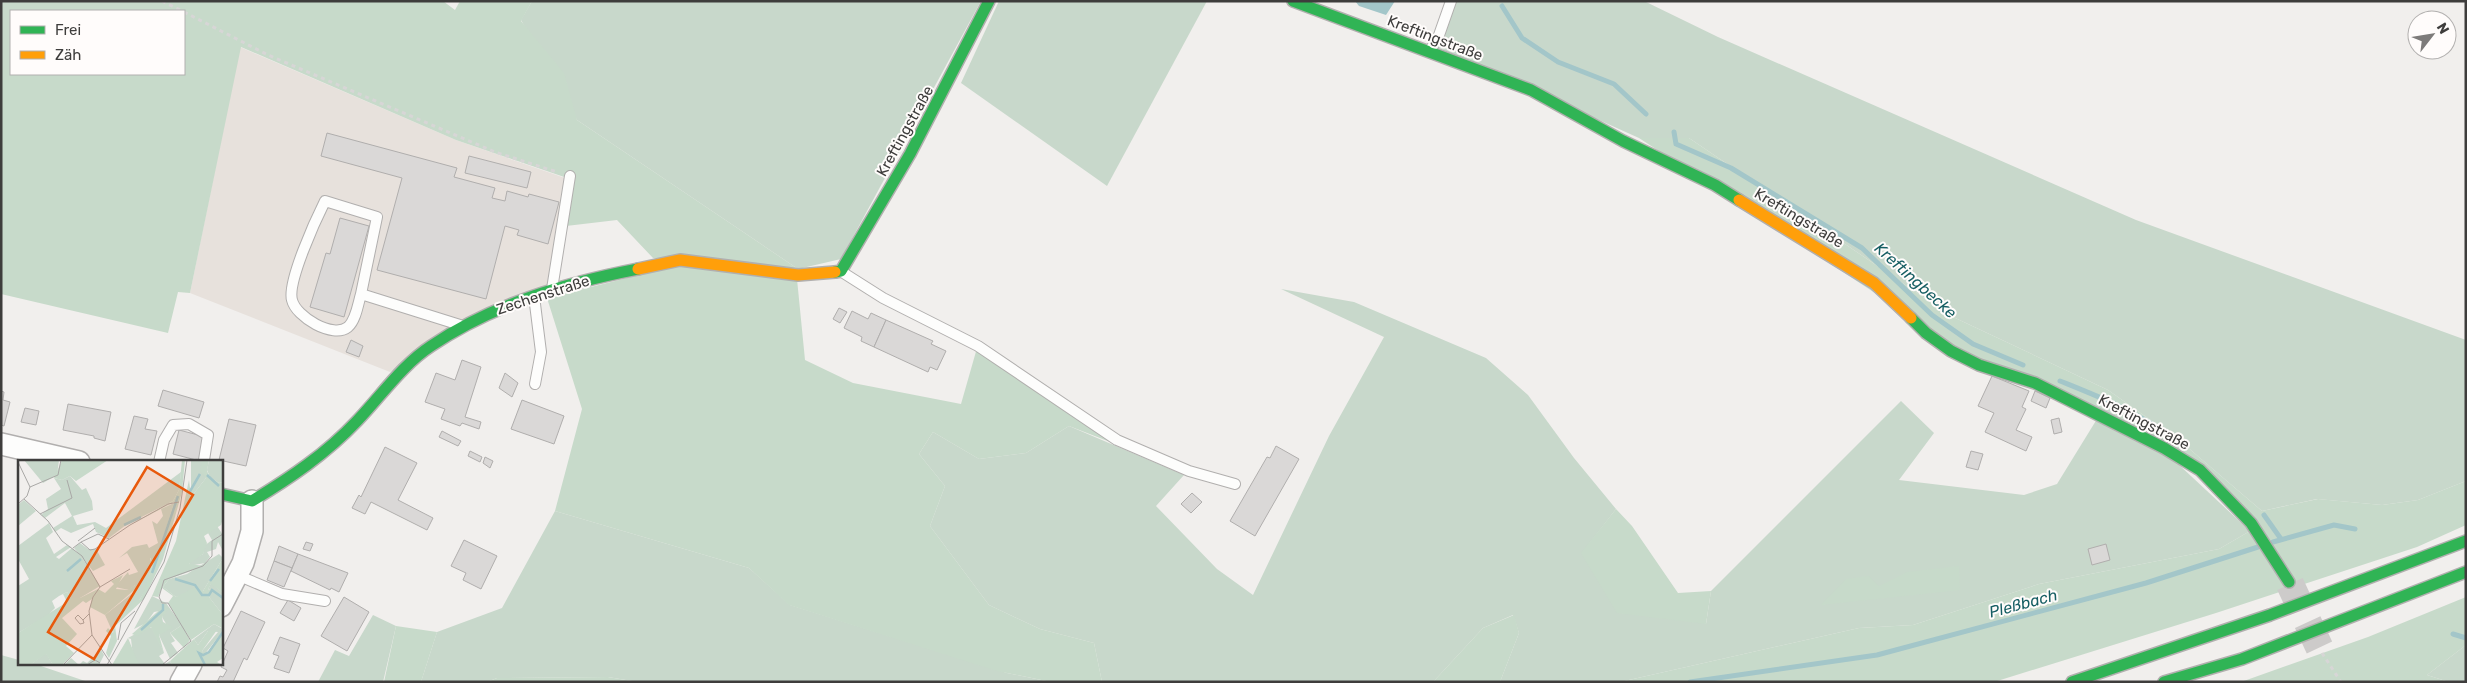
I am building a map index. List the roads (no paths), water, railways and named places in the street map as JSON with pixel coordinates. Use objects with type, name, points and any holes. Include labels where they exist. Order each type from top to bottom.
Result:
[{"type":"main road","name":"Kreftingstraße","points":[[841,271],[910,154],[989,1]]},
{"type":"main road","name":"Kreftingstraße","points":[[1293,1],[1531,90],[1623,141],[1715,185],[1874,283],[1926,333],[1951,351],[1979,365],[2035,383],[2164,448],[2200,470],[2251,523],[2289,582]]},
{"type":"main road","name":"Zechenstraße","points":[[252,501],[284,482],[319,457],[356,422],[403,370],[430,346],[500,306],[597,277],[680,260],[798,275],[841,271]]},
{"type":"main road","points":[[222,494],[252,501]]},
{"type":"main road","points":[[2072,682],[2231,631],[2391,572],[2466,541]]},
{"type":"main road","points":[[2164,682],[2242,659],[2466,572]]},
{"type":"street","points":[[1,444],[70,460]]},
{"type":"street","points":[[222,604],[237,575],[252,531],[252,501]]},
{"type":"street","points":[[182,682],[190,666]]},
{"type":"lane","points":[[1429,52],[1438,38],[1451,1]]},
{"type":"lane","points":[[552,290],[570,176]]},
{"type":"lane","points":[[325,201],[377,217],[361,294],[353,322],[346,328],[334,330],[320,326],[302,317],[292,300],[292,284],[314,224],[325,201]]},
{"type":"lane","points":[[841,271],[882,298],[978,346],[1117,440],[1189,471],[1235,484]]},
{"type":"lane","points":[[361,294],[466,326]]},
{"type":"lane","points":[[534,296],[541,352],[535,384]]},
{"type":"lane","points":[[159,460],[164,440],[173,425],[188,424],[208,435],[204,460]]},
{"type":"lane","points":[[237,575],[282,594],[325,601]]},
{"type":"water","points":[[1355,1],[1395,1],[1386,15],[1359,6]]},
{"type":"waterway","name":"Kreftingbecke","points":[[1502,6],[1522,38],[1558,62],[1614,84],[1646,114]]},
{"type":"waterway","name":"Kreftingbecke","points":[[1674,132],[1676,144],[1731,168],[1862,248],[1932,315],[1973,344],[2023,365]]},
{"type":"waterway","name":"Kreftingbecke","points":[[2060,381],[2131,412],[2170,437]]},
{"type":"waterway","points":[[2264,515],[2281,539]]},
{"type":"waterway","name":"Pleßbach","points":[[2273,542],[2334,525],[2355,529]]},
{"type":"waterway","name":"Pleßbach","points":[[1690,682],[1877,655],[2146,583],[2258,547]]},
{"type":"waterway","name":"Pleßbach","points":[[2453,634],[2466,638]]},
{"type":"tunnel","points":[[2290,584],[2322,653]]}]
